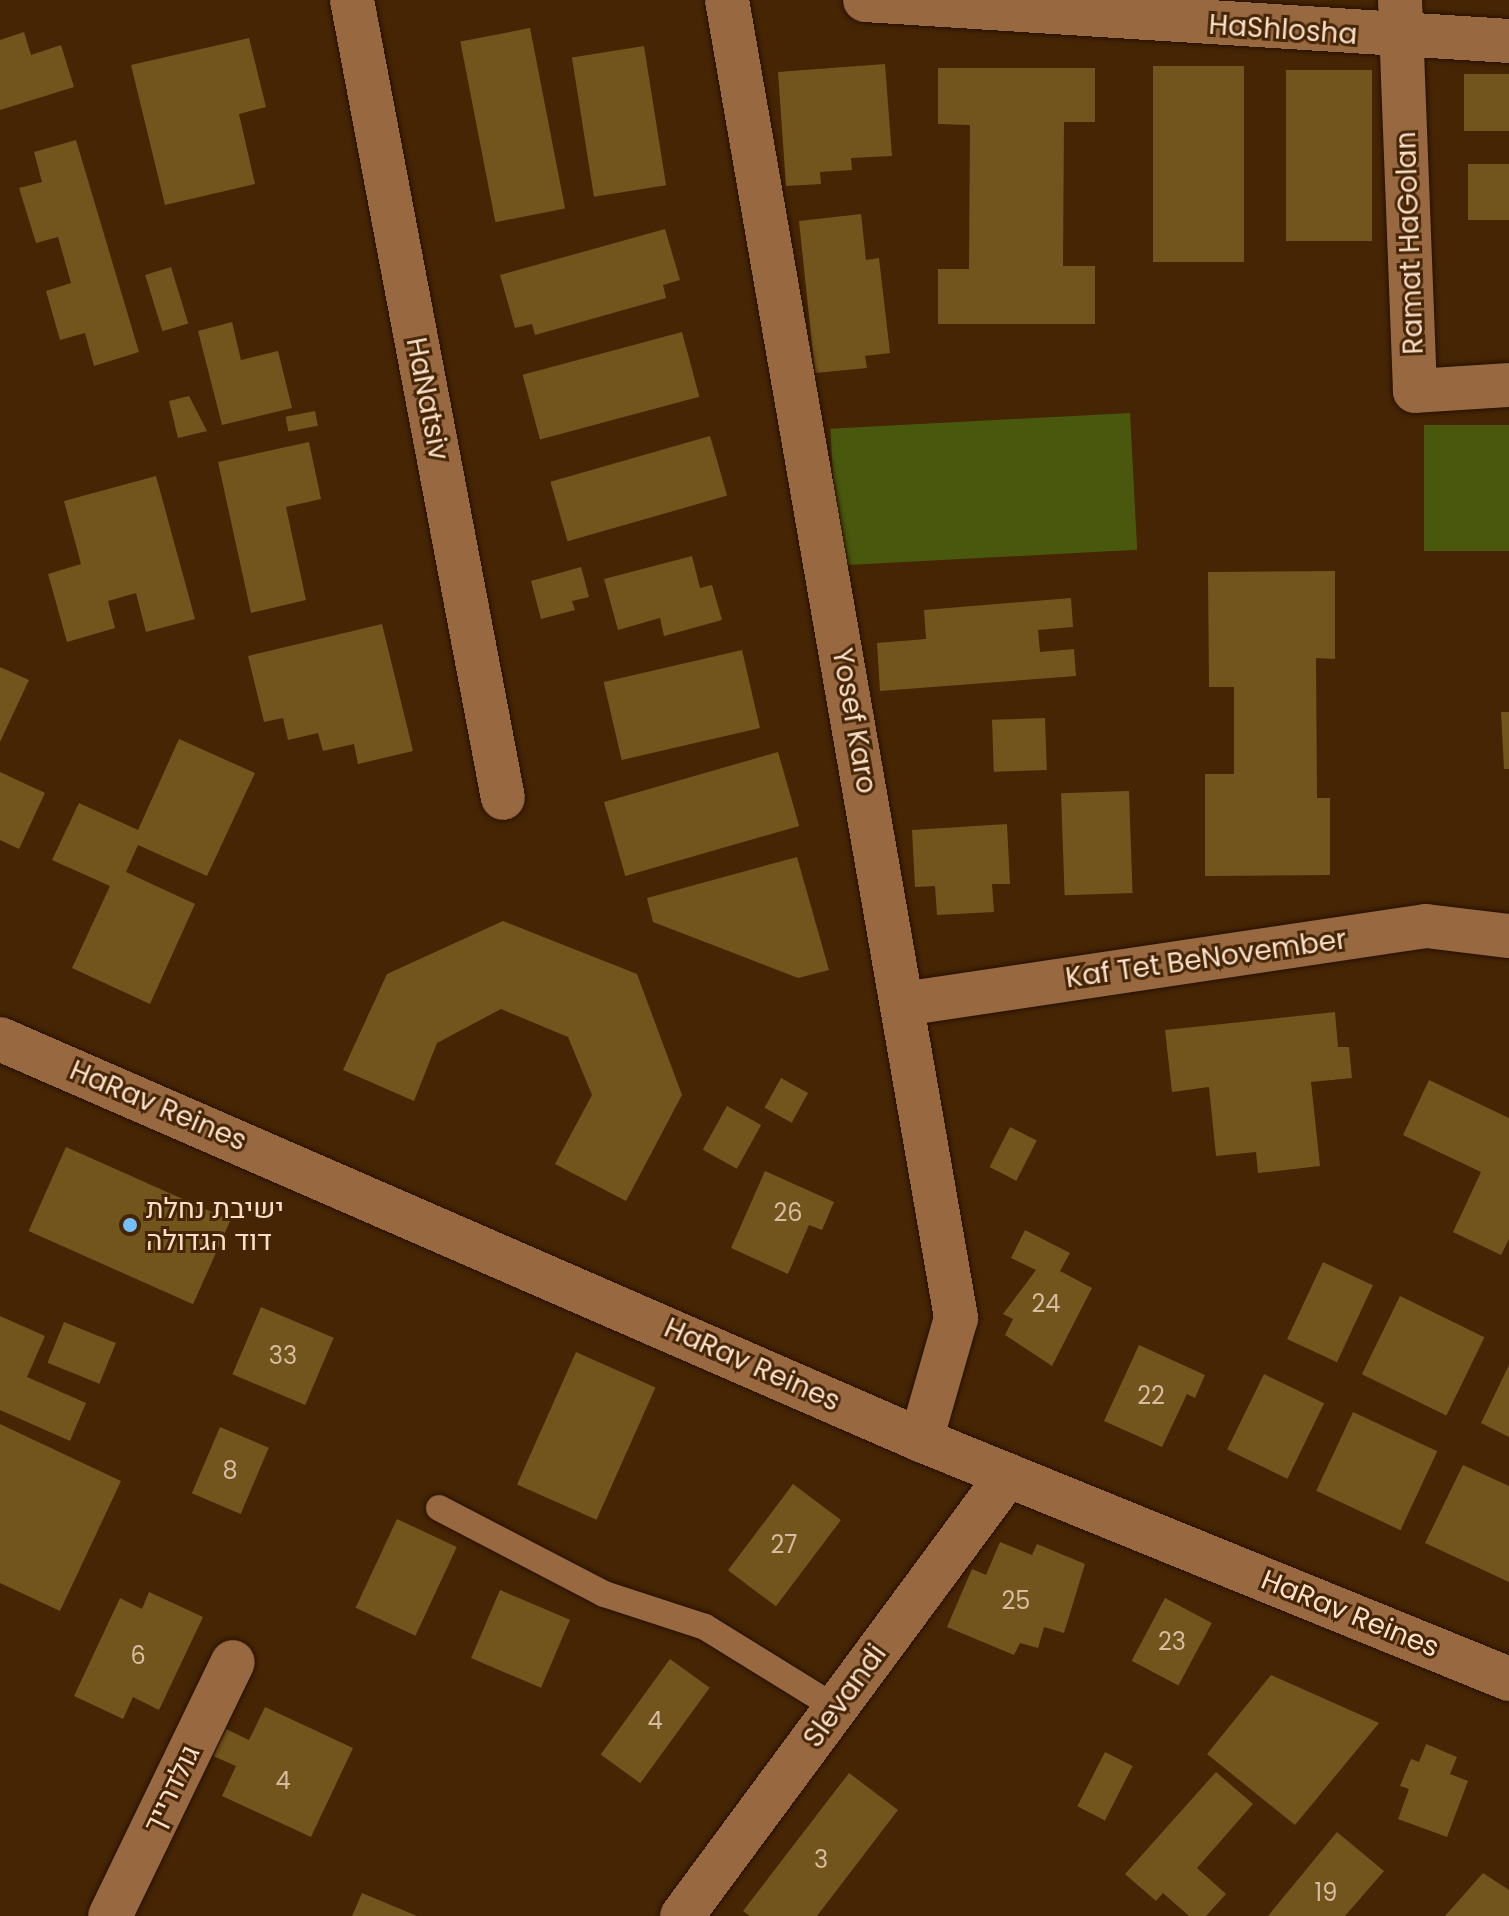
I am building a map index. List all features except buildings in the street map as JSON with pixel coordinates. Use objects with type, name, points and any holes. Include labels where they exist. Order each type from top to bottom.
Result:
[{"type":"street","name":"HaNatsiv","points":[[352,0],[503,798]]},
{"type":"street","name":"Yosef Karo","points":[[727,0],[956,1318],[921,1440]]},
{"type":"street","name":"HaShlosha","points":[[865,0],[1402,20],[1509,41]]},
{"type":"street","name":"Ramat HaGolan","points":[[1402,20],[1415,391],[1509,385]]},
{"type":"street","name":"Kaf Tet BeNovember","points":[[903,1004],[1426,926],[1509,936]]},
{"type":"street","name":"HaRav Reines","points":[[0,1039],[921,1440],[1509,1679]]},
{"type":"street","name":"Slevandi","points":[[682,1916],[1008,1475]]},
{"type":"street","name":"גולדרייך","points":[[110,1916],[233,1662]]},
{"type":"lane","points":[[439,1508],[604,1594],[705,1627],[836,1708]]},
{"type":"green space","points":[[1130,413],[1137,550],[838,566],[830,429]]},
{"type":"green space","points":[[1424,425],[1509,425],[1509,551],[1424,551]]},
{"type":"place","name":"ישיבת נחלת דוד הגדולה","points":[[130,1225]]}]
